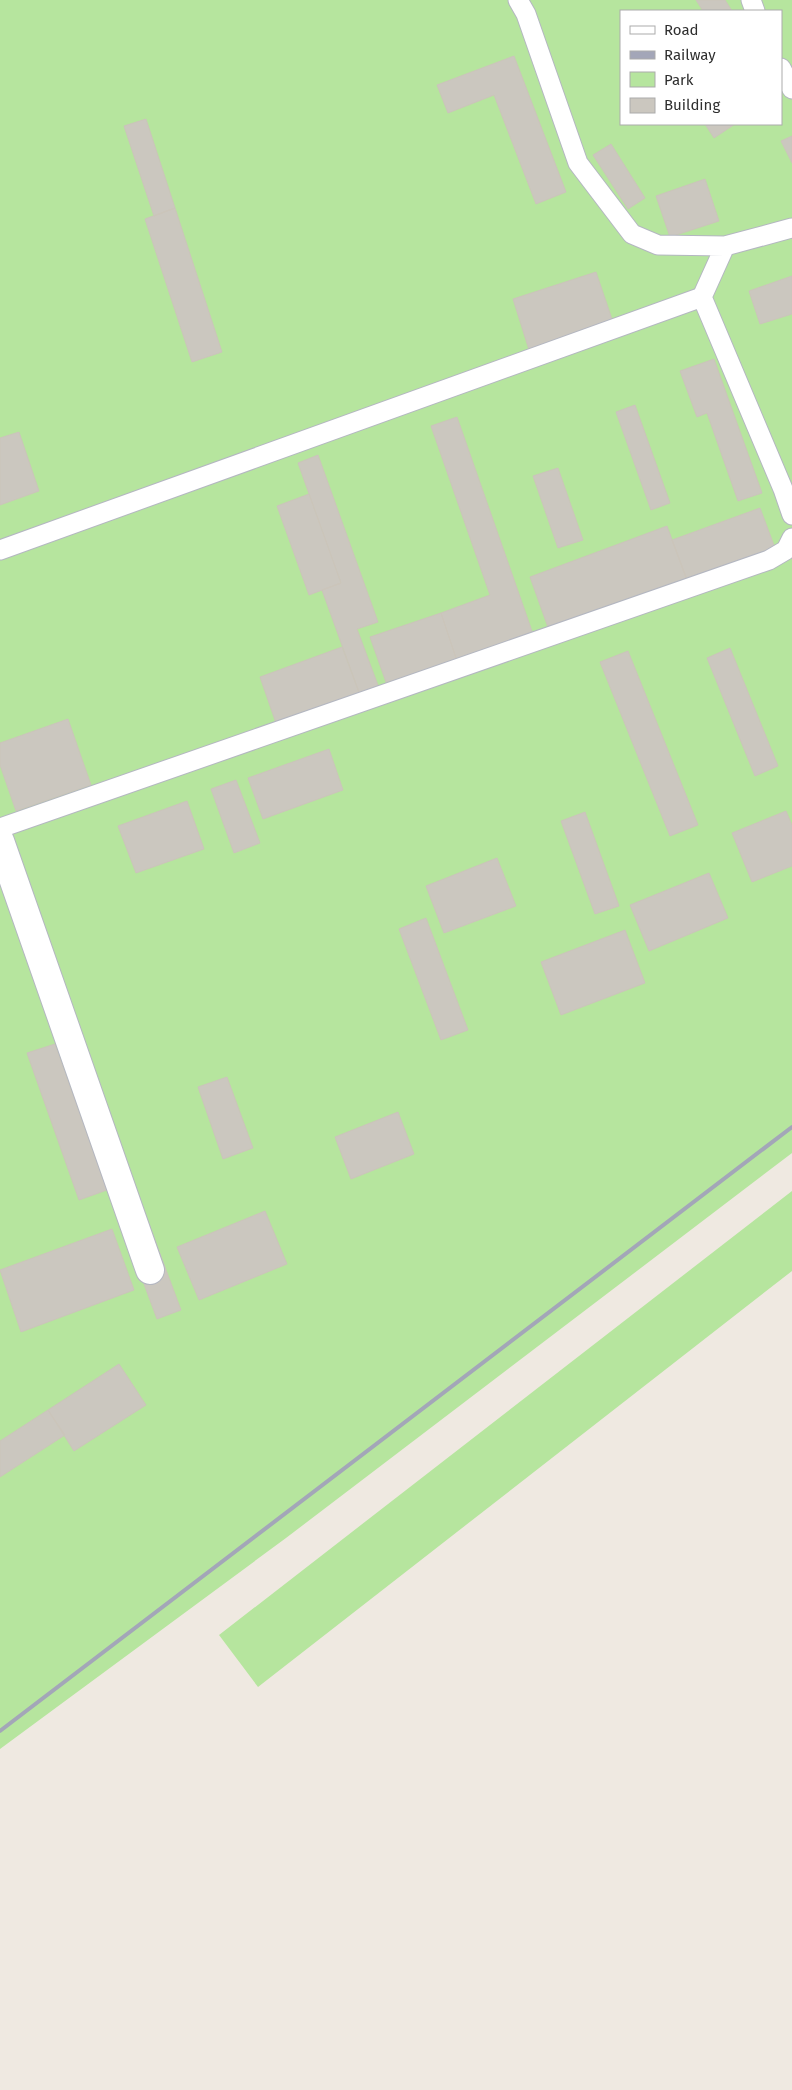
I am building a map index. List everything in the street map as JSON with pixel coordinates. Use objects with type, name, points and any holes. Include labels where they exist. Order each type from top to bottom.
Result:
[{"type":"street","points":[[0,840],[150,1270]]},
{"type":"lane","points":[[518,0],[526,14],[578,163],[632,234],[658,245],[725,246],[792,228]]},
{"type":"lane","points":[[782,70],[792,89]]},
{"type":"lane","points":[[0,550],[702,297],[725,246]]},
{"type":"lane","points":[[702,297],[783,489],[792,515]]},
{"type":"lane","points":[[0,828],[769,560],[786,550],[792,538]]},
{"type":"green space","points":[[0,0],[792,0],[792,1153],[286,1538],[0,1749]]},
{"type":"green space","points":[[792,1191],[792,1271],[258,1687],[219,1635]]},
{"type":"building","points":[[696,0],[725,0],[731,10],[702,10]]},
{"type":"building","points":[[514,56],[566,192],[536,204],[494,95],[448,113],[437,85]]},
{"type":"building","points":[[146,119],[175,208],[154,216],[124,126]]},
{"type":"building","points":[[706,125],[734,125],[714,138]]},
{"type":"building","points":[[792,136],[792,163],[781,141]]},
{"type":"building","points":[[611,144],[645,198],[628,209],[593,155]]},
{"type":"building","points":[[705,179],[719,221],[670,237],[656,196]]},
{"type":"building","points":[[175,208],[222,352],[192,362],[145,219]]},
{"type":"building","points":[[596,272],[614,325],[530,353],[513,299]]},
{"type":"building","points":[[792,276],[792,314],[760,324],[749,291]]},
{"type":"building","points":[[714,359],[762,493],[738,501],[707,413],[697,417],[680,371]]},
{"type":"building","points":[[635,405],[670,503],[651,510],[616,412]]},
{"type":"building","points":[[457,417],[533,634],[457,661],[441,613],[490,595],[431,426]]},
{"type":"building","points":[[19,432],[39,491],[0,505],[0,438]]},
{"type":"building","points":[[318,455],[378,622],[357,629],[379,688],[360,695],[322,590],[341,583],[298,463]]},
{"type":"building","points":[[558,468],[583,540],[558,548],[533,476]]},
{"type":"building","points":[[309,494],[341,583],[309,595],[277,506]]},
{"type":"building","points":[[760,508],[775,548],[687,580],[672,540]]},
{"type":"building","points":[[667,526],[687,580],[549,630],[530,577]]},
{"type":"building","points":[[441,613],[457,661],[387,685],[370,637]]},
{"type":"building","points":[[342,647],[360,695],[277,726],[260,677]]},
{"type":"building","points":[[730,648],[778,766],[755,776],[707,658]]},
{"type":"building","points":[[628,651],[698,825],[670,836],[600,662]]},
{"type":"building","points":[[68,719],[91,785],[16,811],[0,765],[0,743]]},
{"type":"building","points":[[329,749],[343,790],[263,819],[248,778]]},
{"type":"building","points":[[236,780],[260,843],[234,853],[211,789]]},
{"type":"building","points":[[187,801],[204,849],[136,873],[118,826]]},
{"type":"building","points":[[786,811],[792,825],[792,866],[752,882],[732,833]]},
{"type":"building","points":[[585,812],[619,906],[595,914],[561,821]]},
{"type":"building","points":[[497,858],[516,906],[444,933],[426,886]]},
{"type":"building","points":[[709,873],[728,918],[649,951],[630,905]]},
{"type":"building","points":[[426,918],[468,1030],[441,1040],[399,929]]},
{"type":"building","points":[[625,930],[645,983],[561,1015],[541,962]]},
{"type":"building","points":[[55,1044],[107,1190],[79,1200],[27,1053]]},
{"type":"building","points":[[227,1077],[253,1148],[223,1159],[198,1087]]},
{"type":"building","points":[[398,1112],[414,1154],[351,1179],[335,1137]]},
{"type":"building","points":[[135,1187],[181,1310],[157,1319],[111,1195]]},
{"type":"building","points":[[265,1211],[287,1264],[199,1300],[177,1247]]},
{"type":"building","points":[[112,1229],[134,1290],[21,1332],[0,1270]]},
{"type":"building","points":[[119,1364],[146,1405],[74,1451],[48,1410]]},
{"type":"building","points":[[48,1410],[65,1435],[0,1477],[0,1441]]},
{"type":"railway","points":[[0,1731],[792,1127]]}]
